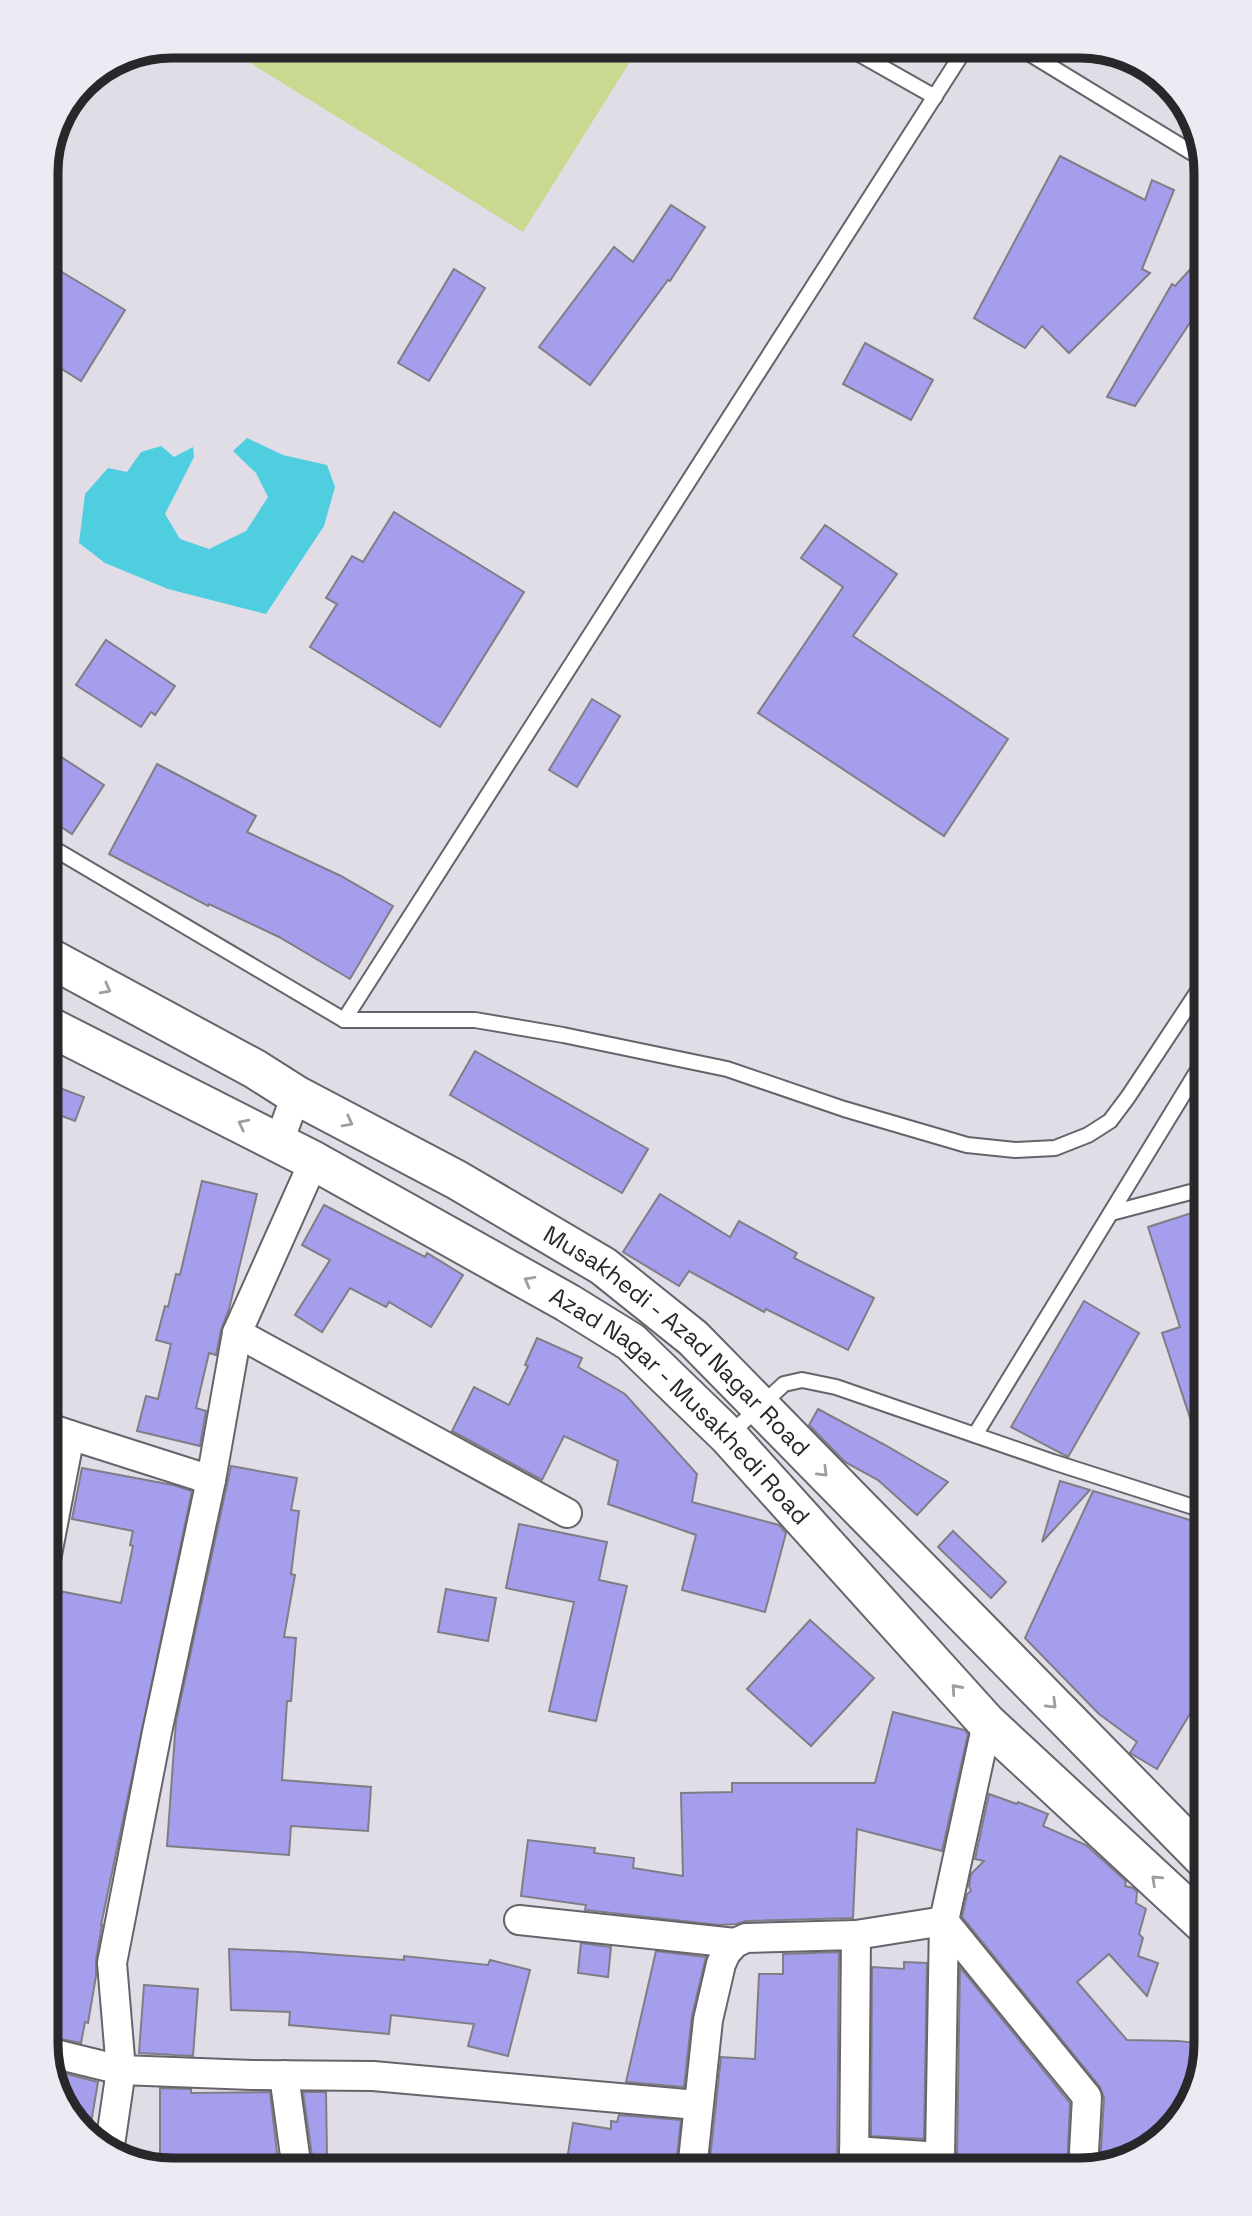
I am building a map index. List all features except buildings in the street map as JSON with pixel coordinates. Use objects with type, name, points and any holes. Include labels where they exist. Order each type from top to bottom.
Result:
[{"type":"main road","name":"Musakhedi - Azad Nagar Road","points":[[58,963],[457,1180],[603,1266],[693,1338],[1194,1849]]},
{"type":"main road","name":"Azad Nagar - Musakhedi Road","points":[[58,1031],[279,1142],[568,1303],[631,1342],[728,1436],[987,1723],[1194,1915]]},
{"type":"street","points":[[279,1142],[296,1095]]},
{"type":"street","points":[[111,2141],[121,2070],[112,1963],[157,1732],[211,1480],[237,1332],[314,1161]]},
{"type":"street","points":[[237,1332],[567,1513]]},
{"type":"street","points":[[58,1431],[211,1480]]},
{"type":"street","points":[[939,2158],[943,1922],[987,1723]]},
{"type":"street","points":[[519,1920],[735,1942],[746,1938],[856,1935],[943,1922]]},
{"type":"street","points":[[943,1922],[1087,2097],[1084,2158]]},
{"type":"street","points":[[854,2158],[856,1935]]},
{"type":"street","points":[[693,2158],[708,2020],[721,1964],[735,1942]]},
{"type":"street","points":[[59,2055],[121,2070],[373,2076],[697,2105]]},
{"type":"street","points":[[284,2075],[295,2158]]},
{"type":"lane","points":[[866,58],[935,97]]},
{"type":"lane","points":[[344,1020],[959,58]]},
{"type":"lane","points":[[1037,58],[1192,153]]},
{"type":"lane","points":[[58,851],[344,1020],[475,1020],[563,1035],[727,1069],[844,1109],[967,1145],[1015,1150],[1055,1147],[1088,1135],[1110,1121],[1194,997]]},
{"type":"lane","points":[[975,1435],[1194,1077]]},
{"type":"lane","points":[[1111,1213],[1194,1191]]},
{"type":"lane","points":[[728,1436],[784,1384],[812,1381],[1194,1507]]},
{"type":"green space","points":[[242,58],[632,58],[523,232]]},
{"type":"water","points":[[247,438],[283,455],[327,465],[335,487],[324,526],[266,614],[168,589],[105,563],[79,543],[85,494],[108,468],[127,472],[141,452],[161,446],[174,457],[193,447],[194,457],[165,514],[180,539],[209,549],[246,531],[268,497],[256,473],[233,451]]}]
